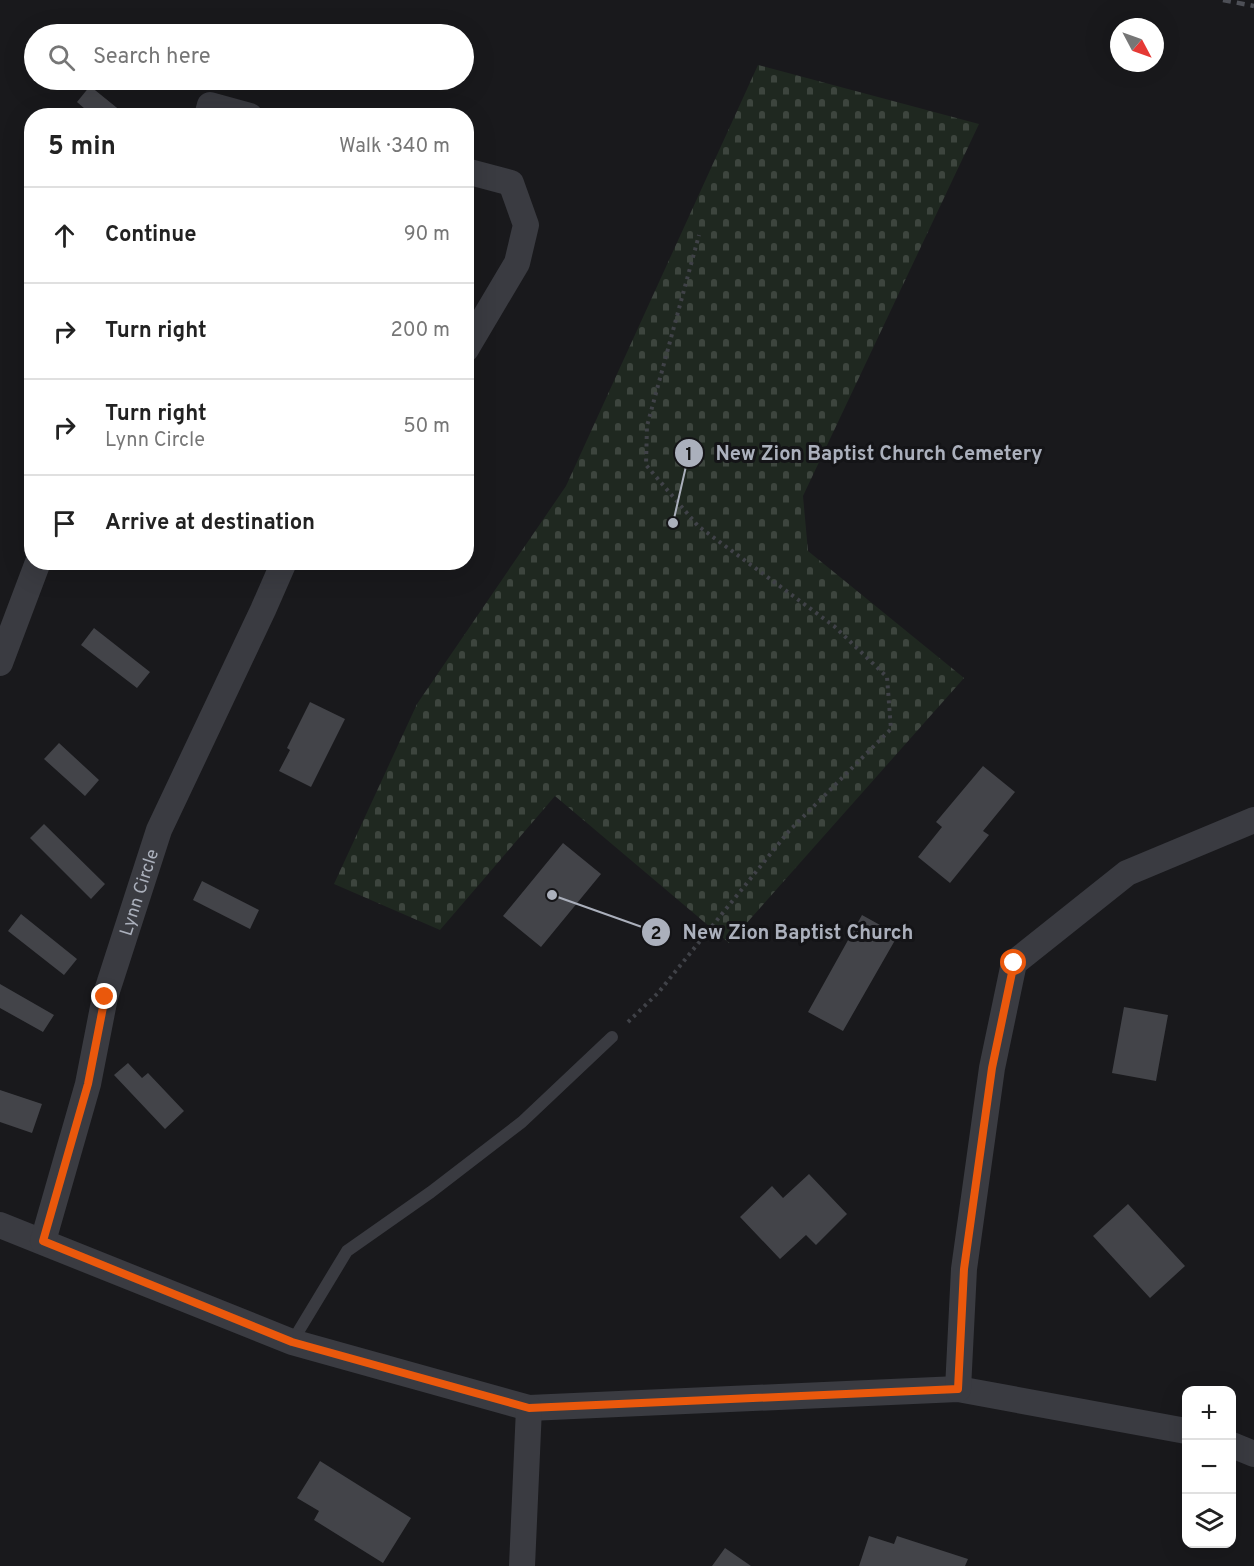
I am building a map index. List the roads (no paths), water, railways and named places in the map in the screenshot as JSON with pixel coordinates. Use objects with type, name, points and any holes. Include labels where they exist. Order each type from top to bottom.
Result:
[{"type":"street","points":[[474,173],[510,183],[526,225],[517,263],[474,336]]},
{"type":"street","points":[[0,663],[35,570]]},
{"type":"street","name":"Lynn Circle","points":[[43,1241],[88,1084],[105,997],[159,830],[280,570]]},
{"type":"street","points":[[958,1389],[966,1257],[992,1068],[1014,963],[1127,873],[1254,820]]},
{"type":"street","points":[[0,1225],[292,1342],[529,1408],[958,1389],[1182,1430]]},
{"type":"street","points":[[522,1566],[529,1408]]},
{"type":"street","points":[[1236,1447],[1254,1454]]},
{"type":"lane","points":[[292,1342],[347,1251],[431,1192],[522,1122],[612,1037]]},
{"type":"railway","points":[[1223,0],[1254,6]]},
{"type":"place","name":"New Zion Baptist Church Cemetery","points":[[673,523]]},
{"type":"place","name":"New Zion Baptist Church","points":[[552,895]]}]
